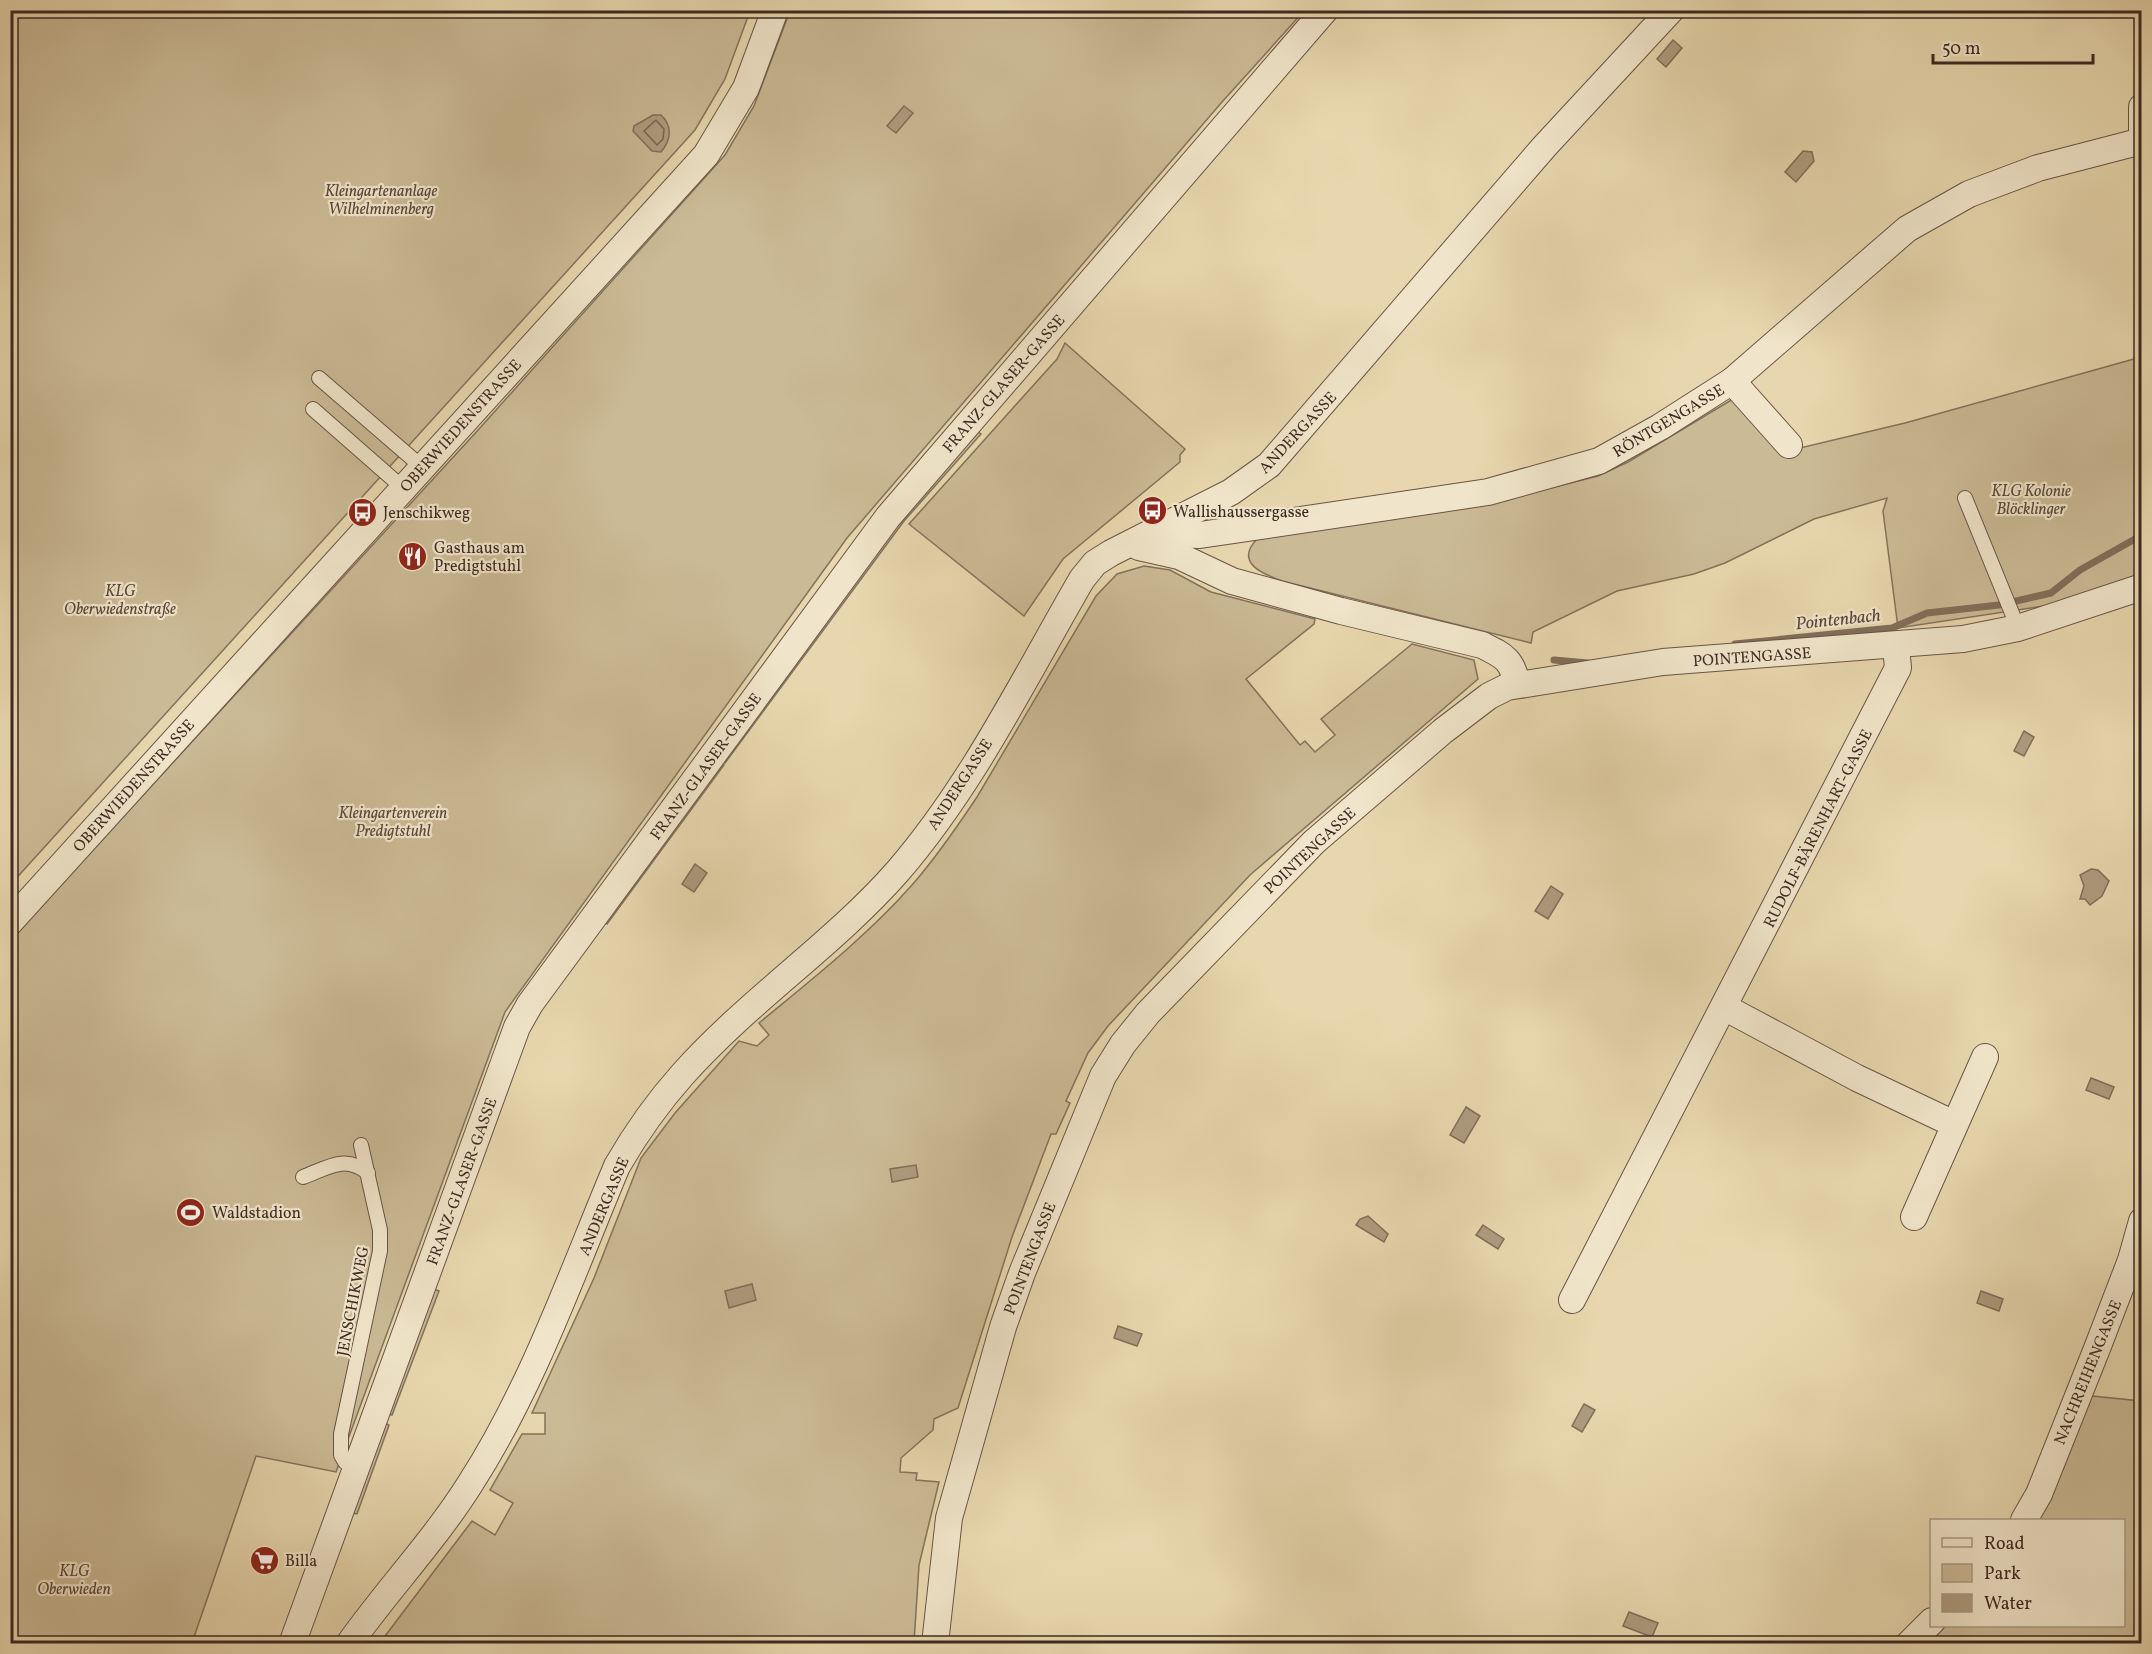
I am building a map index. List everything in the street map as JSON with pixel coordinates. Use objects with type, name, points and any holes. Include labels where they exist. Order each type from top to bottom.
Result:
[{"type":"street","name":"OBERWIEDENSTRASSE","points":[[10,922],[706,155],[746,88],[775,10]]},
{"type":"street","name":"FRANZ-GLASER-GASSE","points":[[292,1644],[502,1068],[517,1028],[530,1004],[888,517],[1325,10]]},
{"type":"street","name":"ANDERGASSE","points":[[349,1644],[436,1533],[471,1484],[501,1431],[545,1341],[617,1166],[647,1120],[678,1080],[705,1052],[841,928],[897,871],[926,836],[973,767],[1082,579],[1095,563],[1253,479],[1275,459],[1544,147],[1671,10]]},
{"type":"street","points":[[2141,141],[2142,107]]},
{"type":"street","name":"RÖNTGENGASSE","points":[[1129,545],[1161,534],[1200,535],[1488,492],[1599,461],[1660,427],[1732,381],[1907,229],[1969,194],[2038,168],[2141,141]]},
{"type":"street","points":[[1732,381],[1789,445]]},
{"type":"street","points":[[1129,545],[1163,550],[1216,575],[1265,590],[1482,645],[1498,653],[1513,665],[1516,684]]},
{"type":"street","name":"POINTENGASSE","points":[[935,1644],[948,1518],[1002,1327],[1063,1170],[1111,1061],[1148,1013],[1314,842],[1443,731],[1489,696],[1516,684],[1663,662],[1896,646],[1962,639],[2010,611],[2142,587]]},
{"type":"street","name":"RUDOLF-BÄRENHART-GASSE","points":[[1572,1300],[1898,668],[1896,646]]},
{"type":"street","points":[[1724,1007],[1857,1078],[1954,1124]]},
{"type":"street","points":[[1914,1217],[1985,1057]]},
{"type":"street","name":"NACHREIHENGASSE","points":[[2025,1519],[2039,1494],[2136,1255],[2142,1221]]},
{"type":"street","points":[[1909,1644],[1930,1623]]},
{"type":"lane","points":[[319,378],[422,466]]},
{"type":"lane","points":[[313,409],[403,488]]},
{"type":"lane","points":[[1965,498],[2010,611]]},
{"type":"lane","name":"JENSCHIKWEG","points":[[345,1462],[341,1455],[341,1434],[380,1251],[380,1230],[361,1144]]},
{"type":"lane","points":[[303,1177],[346,1163],[357,1164],[368,1173]]},
{"type":"green space","points":[[11,11],[750,11],[725,79],[695,130],[11,884]]},
{"type":"green space","name":"Kleingartenverein Predigtstuhl","points":[[790,11],[1304,11],[1222,102],[847,538],[505,1012],[336,1472],[256,1456],[192,1643],[11,1644],[11,939],[479,429],[725,155],[754,106]]},
{"type":"green space","points":[[1065,343],[1185,449],[1180,455],[1180,462],[1063,559],[1024,616],[909,524],[1057,359]]},
{"type":"green space","name":"KLG Kolonie Blöcklinger","points":[[2141,357],[2141,576],[2057,604],[1898,628],[1883,511],[1887,498],[1814,519],[1725,563],[1694,574],[1617,591],[1533,632],[1531,643],[1282,581],[1260,571],[1250,561],[1251,547],[1257,539],[1499,501],[1598,476],[1628,462],[1733,399],[1800,448],[1905,423]]},
{"type":"green space","points":[[978,432],[981,434],[904,521],[725,763],[722,761],[901,519]]},
{"type":"green space","points":[[1144,566],[1170,570],[1211,592],[1315,619],[1314,624],[1246,679],[1300,745],[1305,741],[1315,752],[1335,735],[1321,719],[1412,644],[1474,660],[1478,679],[1250,875],[1108,1026],[1088,1053],[1066,1101],[1070,1103],[1056,1134],[1051,1134],[1012,1237],[958,1408],[934,1419],[933,1430],[901,1458],[900,1472],[917,1473],[916,1480],[939,1482],[919,1565],[914,1643],[379,1644],[472,1521],[495,1535],[513,1503],[490,1490],[522,1434],[545,1434],[545,1413],[532,1413],[594,1278],[641,1158],[675,1113],[739,1041],[757,1046],[769,1035],[759,1023],[858,940],[921,875],[977,797],[1096,596],[1117,574]]},
{"type":"green space","points":[[721,763],[724,765],[607,924],[604,922]]},
{"type":"green space","points":[[434,1289],[439,1291],[392,1415],[388,1414]]},
{"type":"green space","points":[[2092,1396],[2141,1401],[2141,1643],[1927,1644],[1945,1627],[2125,1627],[2125,1519],[2038,1519]]},
{"type":"green space","points":[[385,1423],[389,1425],[357,1514],[352,1513]]},
{"type":"water","points":[[1673,40],[1682,48],[1666,67],[1657,59]]},
{"type":"water","points":[[904,106],[913,113],[896,133],[887,126]]},
{"type":"water","points":[[653,115],[661,115],[669,128],[669,138],[661,152],[652,151],[633,131],[634,126]]},
{"type":"water","points":[[1803,151],[1812,152],[1814,161],[1796,182],[1785,172]]},
{"type":"water","points":[[2024,731],[2034,737],[2024,756],[2014,751]]},
{"type":"water","points":[[695,864],[707,873],[694,892],[682,884]]},
{"type":"water","points":[[2091,869],[2098,870],[2109,881],[2102,896],[2090,905],[2085,899],[2080,899],[2084,886],[2080,875]]},
{"type":"water","points":[[1551,886],[1563,894],[1548,919],[1535,911]]},
{"type":"water","points":[[2091,1078],[2114,1087],[2109,1099],[2086,1090]]},
{"type":"water","points":[[1466,1107],[1480,1116],[1464,1143],[1450,1135]]},
{"type":"water","points":[[916,1165],[918,1177],[892,1182],[890,1169]]},
{"type":"water","points":[[1368,1216],[1388,1234],[1384,1242],[1356,1225],[1360,1219]]},
{"type":"water","points":[[1483,1225],[1504,1239],[1498,1249],[1476,1235]]},
{"type":"water","points":[[752,1284],[756,1300],[729,1308],[725,1291]]},
{"type":"water","points":[[1981,1291],[2003,1299],[1999,1311],[1977,1303]]},
{"type":"water","points":[[1118,1326],[1142,1334],[1137,1346],[1114,1338]]},
{"type":"water","points":[[1584,1404],[1595,1410],[1582,1432],[1572,1426]]},
{"type":"water","points":[[1629,1612],[1658,1623],[1652,1637],[1623,1626]]},
{"type":"waterway","name":"Pointenbach","points":[[1735,644],[1892,628],[1927,613],[1999,605],[2051,593],[2080,570],[2142,535]]},
{"type":"waterway","name":"Pointenbach","points":[[1554,660],[1588,663]]},
{"type":"place","name":"Wallishaussergasse","points":[[1152,511]]},
{"type":"place","name":"Jenschikweg","points":[[362,512]]},
{"type":"place","name":"Gasthaus am Predigtstuhl","points":[[413,556]]},
{"type":"place","name":"Waldstadion","points":[[191,1212]]},
{"type":"place","name":"Billa","points":[[264,1560]]},
{"type":"park label","name":"Kleingartenanlage Wilhelminenberg","points":[[381,199]]},
{"type":"park label","name":"KLG Oberwiedenstraße","points":[[120,599]]},
{"type":"park label","name":"KLG Oberwieden","points":[[74,1579]]}]
